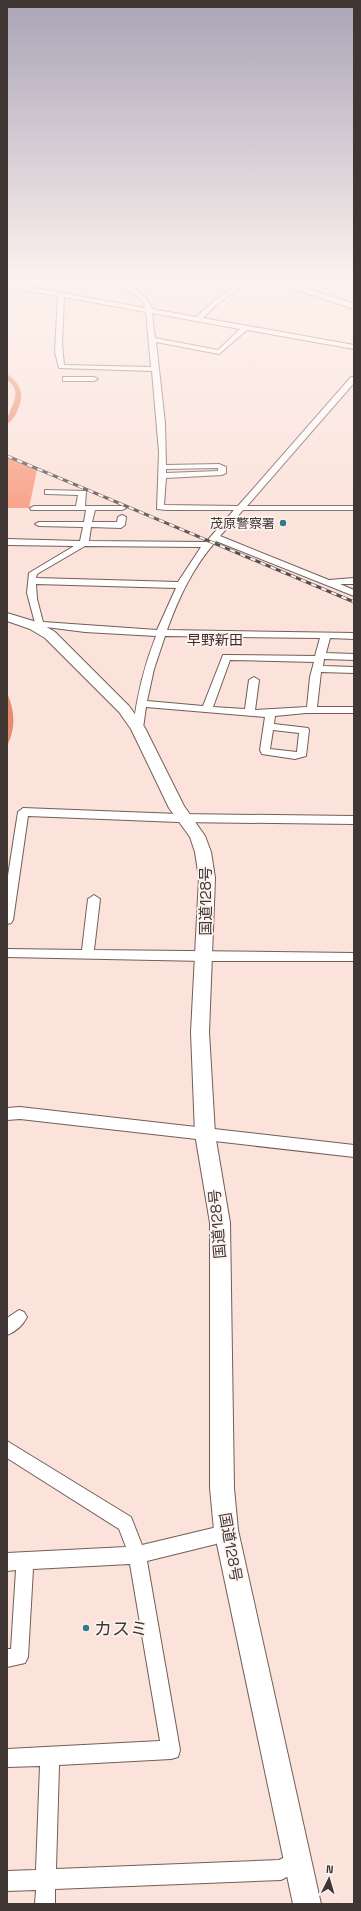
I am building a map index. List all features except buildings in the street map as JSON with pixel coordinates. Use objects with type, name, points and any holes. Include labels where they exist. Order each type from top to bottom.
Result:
[{"type":"highway","name":"国道128号","points":[[7,617],[37,626],[50,635],[124,709],[138,728],[172,799],[197,836],[203,852],[206,865],[204,957],[200,1032],[206,1134],[220,1223],[222,1488],[226,1530],[307,1904]]},
{"type":"street","points":[[62,368],[67,372],[65,379],[94,379]]},
{"type":"street","points":[[117,368],[156,369],[161,423],[162,471],[160,506],[163,508],[354,508]]},
{"type":"street","points":[[138,728],[141,704],[152,656],[181,585],[193,564],[354,379]]},
{"type":"street","points":[[219,466],[222,467],[222,473],[162,471],[219,466]]},
{"type":"street","points":[[44,508],[51,482]]},
{"type":"street","points":[[48,492],[82,494],[80,508]]},
{"type":"street","points":[[34,508],[91,508],[122,513],[121,525],[39,524]]},
{"type":"street","points":[[91,508],[84,543],[33,573],[31,581],[37,626],[46,624],[84,629],[161,633],[354,636]]},
{"type":"street","points":[[216,537],[354,593]]},
{"type":"street","points":[[7,542],[208,545]]},
{"type":"street","points":[[31,581],[181,585]]},
{"type":"street","points":[[328,582],[354,581]]},
{"type":"street","points":[[312,710],[317,669],[326,635]]},
{"type":"street","points":[[207,709],[226,657],[354,657]]},
{"type":"street","points":[[317,669],[354,670]]},
{"type":"street","points":[[250,713],[254,680]]},
{"type":"street","points":[[141,704],[270,714],[312,710],[354,710]]},
{"type":"street","points":[[268,726],[270,714]]},
{"type":"street","points":[[7,920],[11,865],[23,812],[184,818],[354,818]]},
{"type":"street","points":[[86,955],[94,899]]},
{"type":"street","points":[[7,953],[204,957],[354,957]]},
{"type":"street","points":[[7,1114],[20,1113],[354,1151]]},
{"type":"street","points":[[7,1328],[19,1316]]},
{"type":"street","points":[[7,1449],[126,1524],[137,1555],[171,1750],[7,1758]]},
{"type":"street","points":[[7,1562],[137,1555],[216,1536],[226,1530]]},
{"type":"street","points":[[7,1658],[19,1658],[25,1561]]},
{"type":"street","points":[[45,1904],[50,1756]]},
{"type":"street","points":[[7,1881],[281,1870],[297,1862]]},
{"type":"shaded area","points":[[7,374],[18,385],[21,398],[15,415],[7,424],[14,401],[15,390],[7,380]]},
{"type":"shaded area","points":[[7,457],[37,470],[29,508],[7,508]]},
{"type":"shaded area","points":[[7,693],[12,706],[13,726],[7,746]]},
{"type":"railway","points":[[7,456],[354,602]]},
{"type":"place","name":"茂原警察署","points":[[283,523]]},
{"type":"place","name":"カスミ","points":[[86,1628]]},
{"type":"district","name":"早野新田","points":[[215,640]]}]
